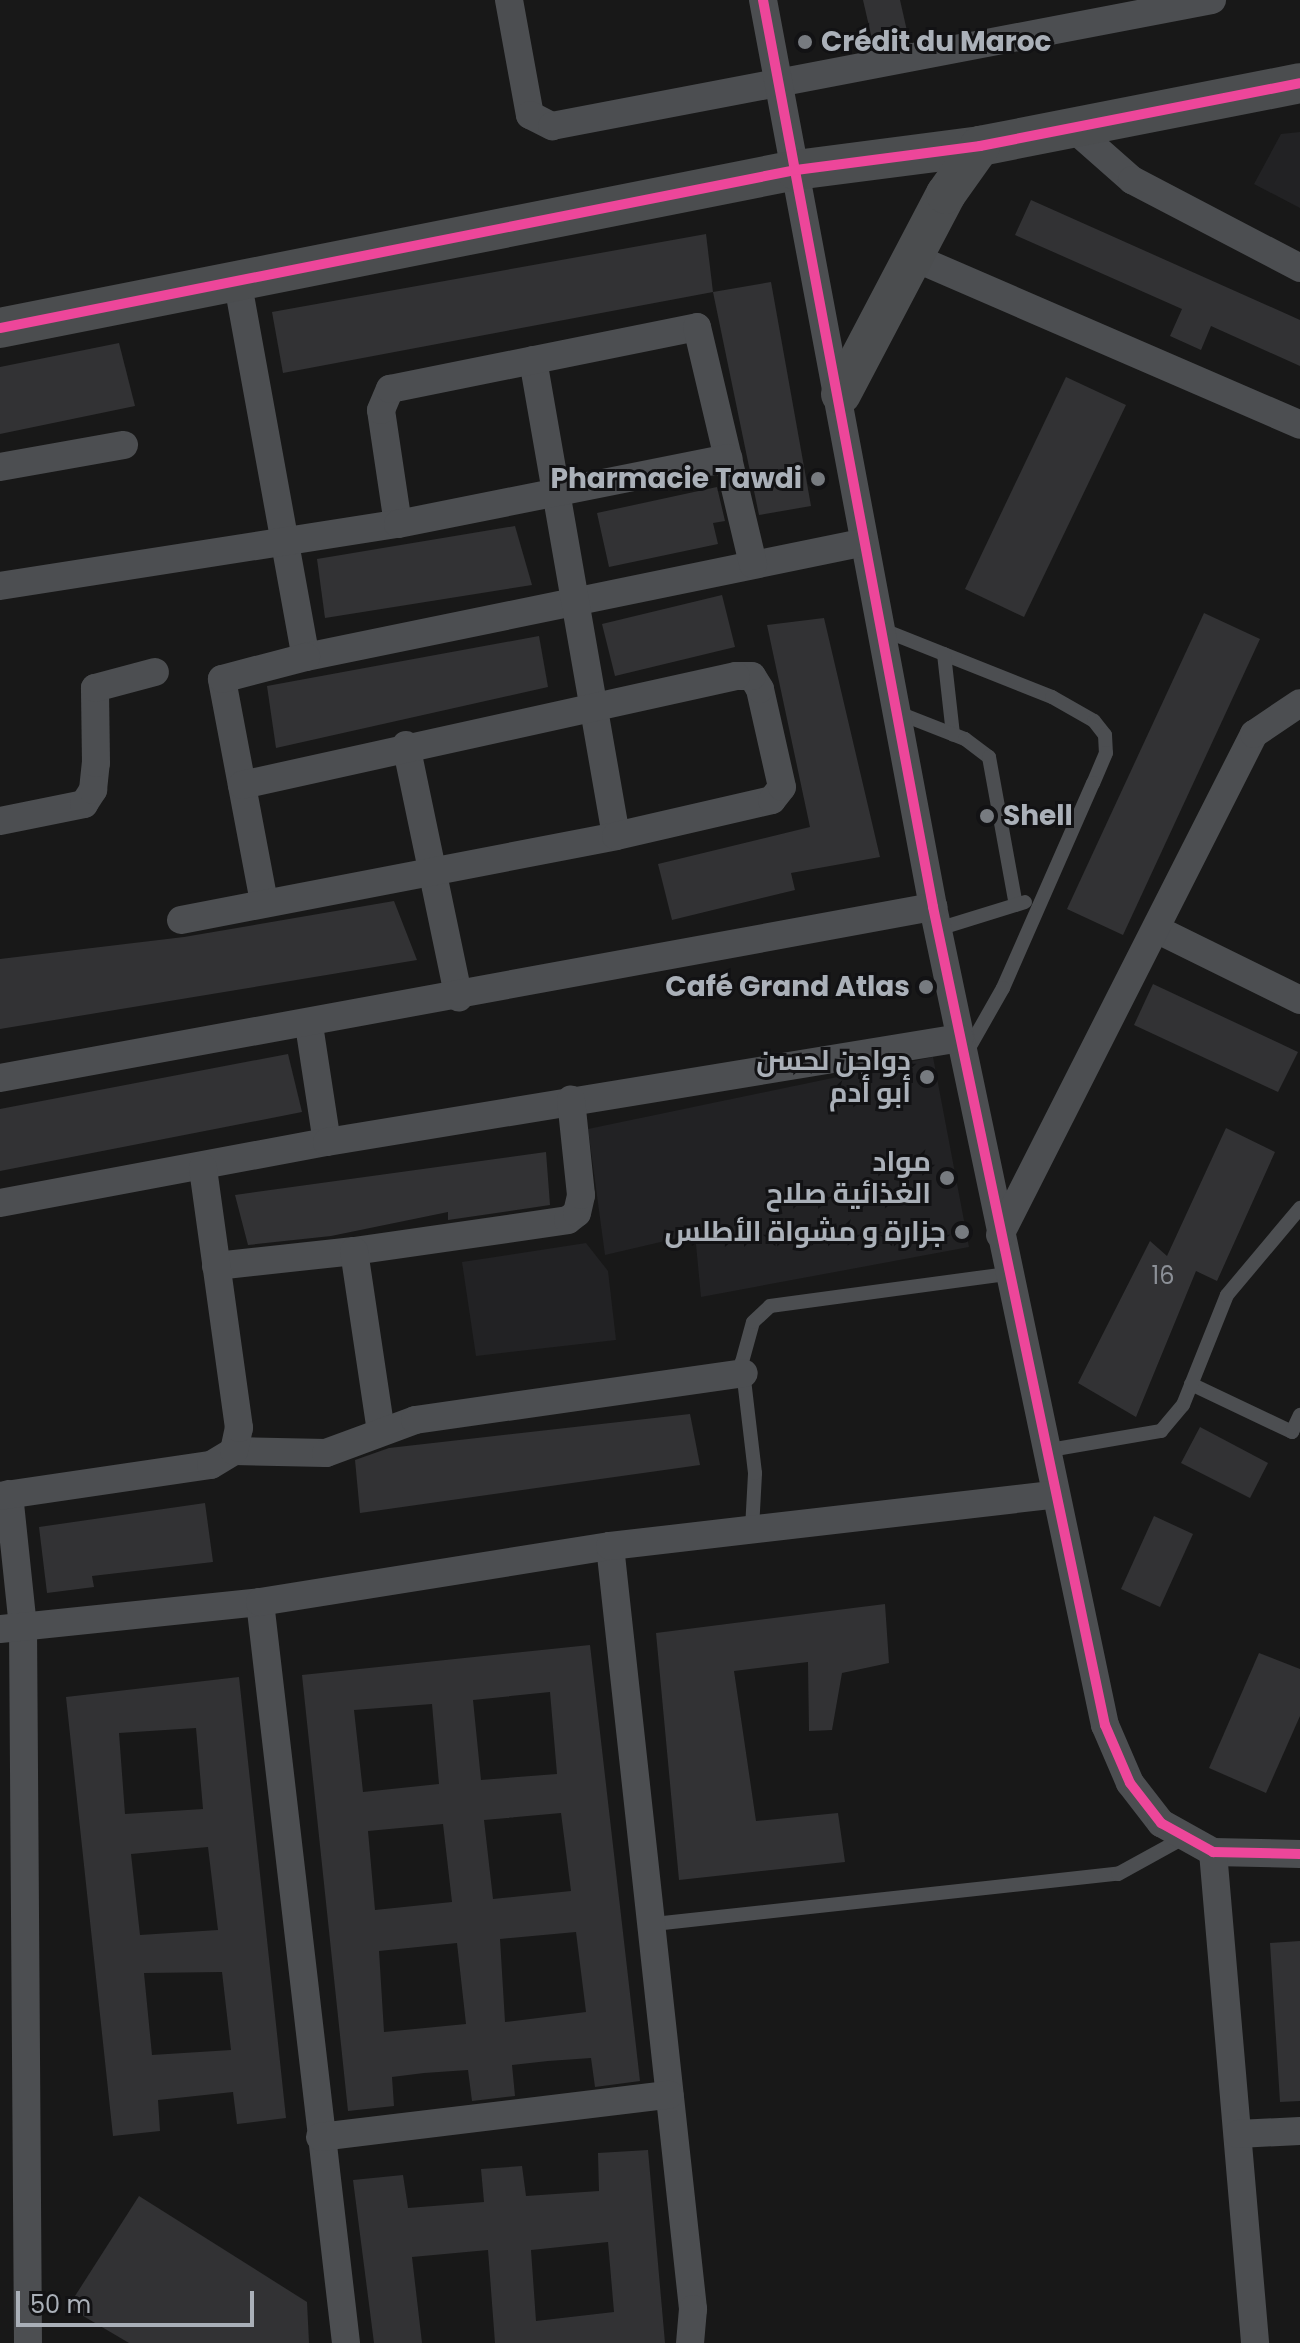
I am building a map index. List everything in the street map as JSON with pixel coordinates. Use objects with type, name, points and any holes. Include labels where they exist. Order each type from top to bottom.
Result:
[{"type":"street","points":[[509,0],[530,115],[538,124],[552,126],[780,86],[1212,0]]},
{"type":"street","points":[[763,0],[841,394],[861,543],[1052,1495],[1105,1725],[1130,1783],[1161,1823],[1213,1852],[1300,1854]]},
{"type":"street","points":[[0,328],[796,170],[980,146],[1300,83]]},
{"type":"street","points":[[1073,128],[1132,180],[1300,268]]},
{"type":"street","points":[[841,394],[946,194],[980,146]]},
{"type":"street","points":[[915,258],[1300,425]]},
{"type":"street","points":[[237,279],[306,657]]},
{"type":"street","points":[[398,524],[382,399],[390,389],[697,327],[753,564]]},
{"type":"street","points":[[533,360],[570,599],[595,708],[616,836]]},
{"type":"street","points":[[0,467],[124,445]]},
{"type":"street","points":[[0,586],[398,524],[728,458]]},
{"type":"street","points":[[264,902],[222,679],[306,657],[570,599],[861,543]]},
{"type":"street","points":[[0,821],[84,804],[93,790],[96,763],[95,688],[155,672]]},
{"type":"street","points":[[181,920],[616,836],[772,800],[782,787],[760,689],[752,676],[406,745],[242,785]]},
{"type":"street","points":[[1000,1235],[1254,734],[1300,703]]},
{"type":"street","points":[[406,745],[459,998]]},
{"type":"street","points":[[0,1078],[936,918]]},
{"type":"street","points":[[1156,929],[1300,1000]]},
{"type":"street","points":[[309,1025],[327,1142]]},
{"type":"street","points":[[0,1203],[571,1100],[962,1048]]},
{"type":"street","points":[[216,1266],[354,1251],[568,1220],[577,1213],[581,1195],[571,1100]]},
{"type":"street","points":[[203,1167],[239,1428],[234,1451]]},
{"type":"street","points":[[354,1251],[381,1432]]},
{"type":"street","points":[[28,2343],[12,1628],[4,1495],[211,1465],[234,1451],[301,1456],[449,1414],[744,1373]]},
{"type":"street","points":[[12,1628],[260,1602],[610,1546],[1052,1495]]},
{"type":"street","points":[[610,1546],[654,1924],[693,2309],[690,2343]]},
{"type":"street","points":[[260,1602],[346,2343]]},
{"type":"street","points":[[1213,1852],[1255,2343]]},
{"type":"street","points":[[320,2137],[669,2095]]},
{"type":"street","points":[[1238,2134],[1300,2131]]},
{"type":"lane","points":[[878,628],[1052,697],[1094,721],[1105,735],[1106,753],[1003,988],[962,1048]]},
{"type":"lane","points":[[944,654],[953,734]]},
{"type":"lane","points":[[895,712],[953,734],[989,757],[1016,905]]},
{"type":"lane","points":[[936,918],[1016,905],[1041,897]]},
{"type":"lane","points":[[1043,1451],[1161,1431],[1191,1384],[1227,1295],[1300,1208]]},
{"type":"lane","points":[[752,1529],[755,1473],[744,1373],[745,1339],[770,1306],[1008,1274]]},
{"type":"lane","points":[[1191,1384],[1296,1438],[1300,1415]]},
{"type":"lane","points":[[654,1924],[1118,1874],[1185,1837]]},
{"type":"shaded area","points":[[1300,132],[1300,208],[1254,184],[1281,134]]},
{"type":"shaded area","points":[[933,1057],[969,1247],[701,1297],[695,1234],[605,1255],[588,1129]]},
{"type":"shaded area","points":[[586,1243],[608,1271],[616,1340],[476,1356],[462,1262]]},
{"type":"building","points":[[863,0],[900,0],[907,31],[872,39]]},
{"type":"building","points":[[1031,200],[1300,320],[1300,366],[1211,326],[1201,350],[1170,336],[1182,309],[1015,235]]},
{"type":"building","points":[[706,234],[713,292],[283,373],[272,312]]},
{"type":"building","points":[[771,282],[811,506],[759,515],[713,292]]},
{"type":"building","points":[[119,343],[135,406],[0,434],[0,367]]},
{"type":"building","points":[[1066,377],[1126,405],[1024,617],[965,589]]},
{"type":"building","points":[[717,487],[725,521],[713,523],[718,544],[609,567],[597,513]]},
{"type":"building","points":[[515,526],[532,585],[325,618],[317,559]]},
{"type":"building","points":[[722,595],[735,647],[615,676],[602,624]]},
{"type":"building","points":[[1204,613],[1260,639],[1123,935],[1067,909]]},
{"type":"building","points":[[824,618],[880,857],[791,873],[795,890],[672,920],[658,864],[810,827],[767,625]]},
{"type":"building","points":[[539,636],[548,687],[276,748],[267,686]]},
{"type":"building","points":[[394,901],[417,960],[0,1029],[0,959],[184,937]]},
{"type":"building","points":[[1153,984],[1298,1052],[1278,1092],[1134,1025]]},
{"type":"building","points":[[288,1054],[302,1112],[0,1171],[0,1109]]},
{"type":"building","points":[[1226,1128],[1275,1152],[1217,1281],[1196,1271],[1136,1417],[1078,1383],[1150,1241],[1167,1256]]},
{"type":"building","points":[[546,1152],[550,1205],[448,1220],[448,1212],[331,1236],[248,1245],[235,1195]]},
{"type":"building","points":[[690,1414],[700,1465],[360,1513],[355,1460],[389,1448]]},
{"type":"building","points":[[1200,1427],[1268,1463],[1250,1498],[1181,1463]]},
{"type":"building","points":[[205,1503],[213,1562],[92,1576],[94,1587],[47,1593],[39,1527]]},
{"type":"building","points":[[1154,1516],[1193,1534],[1160,1607],[1121,1589]]},
{"type":"building","points":[[885,1604],[889,1663],[842,1673],[832,1730],[809,1731],[808,1662],[734,1671],[756,1821],[838,1813],[845,1862],[679,1880],[656,1633]]},
{"type":"building","points":[[590,1645],[640,2081],[595,2087],[591,2058],[512,2065],[515,2096],[472,2101],[468,2070],[424,2073],[392,2077],[394,2106],[348,2111],[302,1675]],"holes":[[[550,1692],[557,1774],[481,1780],[473,1700]],[[432,1704],[439,1784],[363,1792],[354,1710]],[[561,1813],[571,1891],[493,1899],[484,1820]],[[443,1824],[452,1902],[375,1910],[368,1831]],[[576,1932],[586,2012],[505,2022],[500,1939]],[[457,1943],[466,2024],[384,2032],[379,1951]]]},
{"type":"building","points":[[1259,1653],[1300,1669],[1300,1716],[1266,1793],[1209,1768]]},
{"type":"building","points":[[239,1677],[286,2118],[237,2124],[233,2092],[158,2100],[160,2131],[113,2136],[66,1697]],"holes":[[[196,1728],[203,1809],[125,1814],[119,1733]],[[208,1847],[218,1930],[140,1935],[131,1854]],[[222,1972],[231,2050],[152,2055],[144,1973]]]},
{"type":"building","points":[[1300,1941],[1300,2101],[1280,2102],[1270,1943]]},
{"type":"building","points":[[648,2150],[665,2343],[495,2343],[488,2250],[412,2257],[422,2343],[374,2343],[353,2180],[403,2175],[408,2208],[484,2202],[481,2169],[522,2166],[526,2196],[599,2191],[598,2153]],"holes":[[[608,2242],[614,2312],[536,2321],[531,2250]]]},
{"type":"building","points":[[139,2196],[307,2302],[309,2343],[129,2343],[68,2307]]},
{"type":"cycle path","points":[[763,0],[933,907],[1105,1725],[1130,1783],[1161,1823],[1213,1852],[1300,1854]]},
{"type":"cycle path","points":[[0,328],[796,170],[980,146],[1300,83]]},
{"type":"place","name":"Crédit du Maroc","points":[[805,42]]},
{"type":"place","name":"Pharmacie Tawdi","points":[[818,479]]},
{"type":"place","name":"Shell","points":[[987,816]]},
{"type":"place","name":"Café Grand Atlas","points":[[926,987]]},
{"type":"place","name":"دواجن لحسن أبو أدم","points":[[927,1077]]},
{"type":"place","name":"مواد الغذائية صلاح","points":[[947,1178]]},
{"type":"place","name":"جزارة و مشواة الأطلس","points":[[962,1232]]}]
